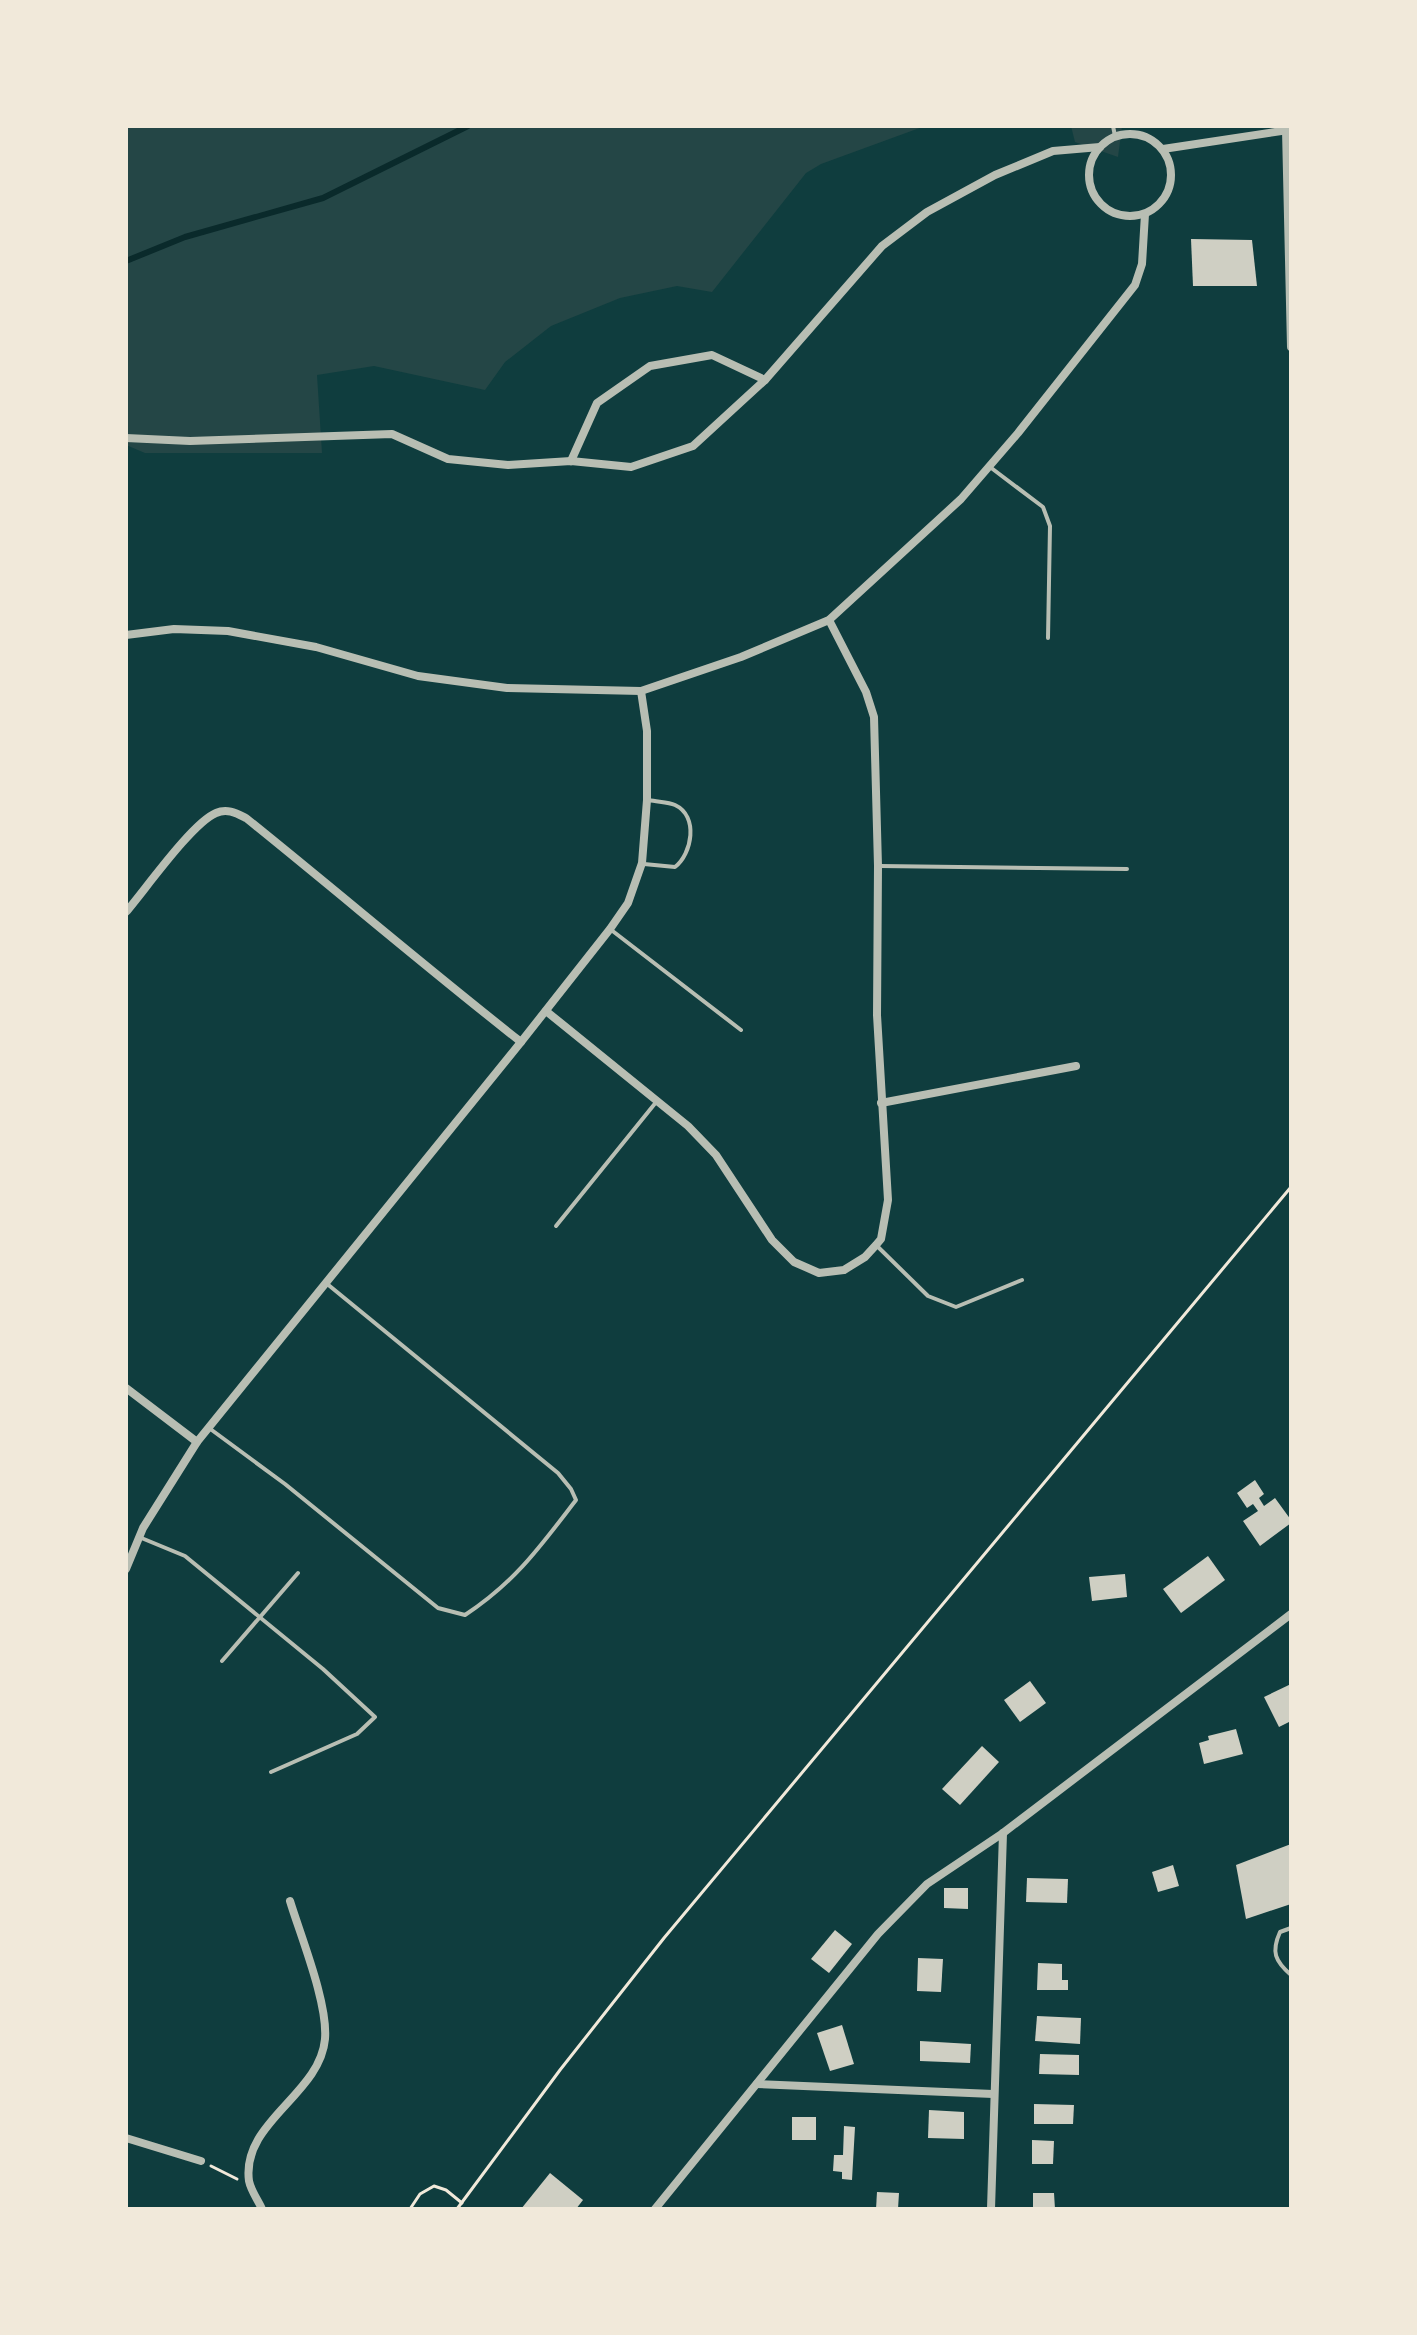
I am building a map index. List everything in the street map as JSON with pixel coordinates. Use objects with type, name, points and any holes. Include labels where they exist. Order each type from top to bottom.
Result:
[{"type":"street","points":[[1163,149],[1288,130],[1291,345]]},
{"type":"street","points":[[1141,135],[1163,149],[1169,161],[1170,186],[1165,198],[1145,214],[1118,215],[1105,208],[1090,186],[1092,158],[1100,147],[1115,136],[1141,135]]},
{"type":"street","points":[[126,438],[190,441],[392,434],[448,459],[508,465],[571,461],[631,467],[693,446],[765,380],[882,246],[927,212],[995,175],[1053,151],[1100,147]]},
{"type":"street","points":[[126,635],[174,629],[228,631],[316,647],[418,676],[507,688],[641,691],[741,657],[829,620],[961,499],[1135,285],[1142,264],[1145,214]]},
{"type":"street","points":[[571,461],[597,403],[650,366],[712,355],[765,380]]},
{"type":"street","points":[[546,1011],[688,1126],[716,1155],[772,1240],[794,1262],[819,1273],[844,1270],[865,1257],[881,1239],[888,1200],[877,1015],[878,866],[874,717],[866,692],[829,620]]},
{"type":"street","points":[[126,1569],[160,1499],[197,1442],[546,1011],[628,903],[642,863],[647,800],[647,731],[641,691]]},
{"type":"street","points":[[126,912],[193,832],[215,813],[229,811],[246,818],[521,1042]]},
{"type":"street","points":[[881,1103],[1076,1066]]},
{"type":"street","points":[[126,1388],[197,1442]]},
{"type":"street","points":[[655,2209],[888,1924],[938,1875],[1003,1833],[1291,1614]]},
{"type":"street","points":[[991,2209],[1003,1833]]},
{"type":"street","points":[[262,2209],[250,2184],[249,2164],[257,2141],[318,2067],[325,2037],[321,2002],[290,1901]]},
{"type":"street","points":[[757,2084],[993,2094]]},
{"type":"street","points":[[126,2138],[201,2161]]},
{"type":"lane","points":[[1113,126],[1115,136]]},
{"type":"lane","points":[[990,467],[1043,507],[1050,526],[1048,638]]},
{"type":"lane","points":[[642,863],[675,867],[688,848],[691,828],[683,810],[674,804],[647,800]]},
{"type":"lane","points":[[878,866],[1127,869]]},
{"type":"lane","points":[[610,929],[741,1030]]},
{"type":"lane","points":[[556,1226],[657,1101]]},
{"type":"lane","points":[[876,1245],[928,1296],[956,1307],[1022,1280]]},
{"type":"lane","points":[[209,1428],[285,1484],[438,1608],[465,1615],[493,1597],[526,1566],[576,1500],[571,1489],[558,1473],[326,1283]]},
{"type":"lane","points":[[139,1537],[185,1556],[375,1717],[357,1734],[271,1772]]},
{"type":"lane","points":[[222,1661],[298,1573]]},
{"type":"lane","points":[[1291,1928],[1280,1932],[1274,1945],[1277,1960],[1291,1975]]},
{"type":"path","points":[[457,2209],[603,2014],[674,1926],[1291,1187]]},
{"type":"path","points":[[201,2161],[250,2184]]},
{"type":"path","points":[[410,2209],[420,2194],[434,2186],[446,2190],[462,2203]]},
{"type":"shaded area","points":[[126,126],[925,126],[821,164],[806,173],[712,292],[677,286],[620,298],[551,326],[505,362],[485,390],[374,366],[317,375],[322,453],[145,453],[126,445]]},
{"type":"shaded area","points":[[1071,126],[1122,126],[1118,157],[1075,142]]},
{"type":"building","points":[[1191,239],[1252,240],[1257,286],[1193,286]]},
{"type":"building","points":[[1255,1480],[1264,1494],[1259,1498],[1264,1506],[1275,1498],[1291,1520],[1260,1546],[1243,1521],[1258,1511],[1253,1504],[1247,1508],[1237,1493]]},
{"type":"building","points":[[1208,1556],[1225,1580],[1181,1613],[1163,1589]]},
{"type":"building","points":[[1125,1574],[1127,1597],[1092,1601],[1089,1577]]},
{"type":"building","points":[[1030,1681],[1046,1703],[1020,1722],[1004,1700]]},
{"type":"building","points":[[1291,1684],[1291,1721],[1279,1727],[1264,1697]]},
{"type":"building","points":[[1236,1729],[1243,1754],[1204,1764],[1199,1743],[1209,1740],[1208,1736]]},
{"type":"building","points":[[982,1746],[999,1762],[960,1805],[942,1789]]},
{"type":"building","points":[[1291,1844],[1291,1904],[1246,1919],[1236,1865]]},
{"type":"building","points":[[1173,1865],[1179,1886],[1158,1892],[1152,1872]]},
{"type":"building","points":[[1027,1878],[1068,1879],[1067,1903],[1026,1902]]},
{"type":"building","points":[[944,1888],[968,1888],[968,1909],[944,1908]]},
{"type":"building","points":[[835,1930],[852,1944],[829,1973],[811,1959]]},
{"type":"building","points":[[918,1958],[943,1959],[941,1992],[917,1991]]},
{"type":"building","points":[[1038,1963],[1062,1964],[1062,1980],[1068,1980],[1068,1990],[1037,1990]]},
{"type":"building","points":[[1037,2016],[1081,2018],[1080,2044],[1035,2041]]},
{"type":"building","points":[[842,2025],[854,2064],[830,2071],[817,2033]]},
{"type":"building","points":[[920,2041],[971,2044],[970,2063],[920,2061]]},
{"type":"building","points":[[1040,2054],[1079,2055],[1079,2075],[1039,2074]]},
{"type":"building","points":[[1034,2104],[1074,2105],[1073,2124],[1034,2124]]},
{"type":"building","points":[[929,2110],[964,2112],[964,2139],[928,2138]]},
{"type":"building","points":[[792,2117],[816,2117],[816,2140],[792,2140]]},
{"type":"building","points":[[844,2126],[855,2127],[852,2180],[842,2179],[842,2172],[833,2171],[834,2155],[843,2155]]},
{"type":"building","points":[[1032,2140],[1054,2141],[1053,2164],[1032,2164]]},
{"type":"building","points":[[550,2173],[583,2200],[576,2209],[521,2209]]},
{"type":"building","points":[[877,2192],[899,2193],[898,2209],[876,2209]]},
{"type":"building","points":[[1033,2193],[1054,2193],[1055,2209],[1033,2209]]},
{"type":"waterway","points":[[126,261],[185,237],[323,198],[468,126]]}]
